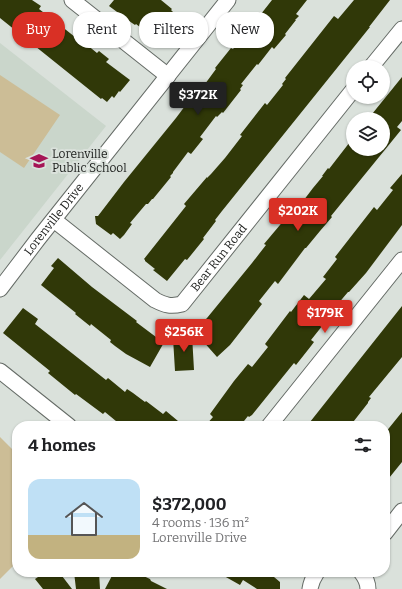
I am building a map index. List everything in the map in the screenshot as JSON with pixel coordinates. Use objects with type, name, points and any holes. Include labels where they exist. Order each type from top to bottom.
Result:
[{"type":"street","points":[[72,0],[168,76]]},
{"type":"street","name":"Lorenville Drive","points":[[0,289],[228,0]]},
{"type":"street","points":[[377,60],[402,29]]},
{"type":"street","name":"Bear Run Road","points":[[54,220],[155,300],[165,305],[174,306],[182,304],[346,99]]},
{"type":"street","points":[[273,421],[402,260]]},
{"type":"street","points":[[0,371],[63,421]]},
{"type":"street","points":[[390,526],[402,510]]},
{"type":"shaded area","name":"Lorenville Public School","points":[[0,43],[106,126],[0,260]]},
{"type":"shaded area","points":[[0,75],[60,115],[24,168],[0,152]]},
{"type":"shaded area","points":[[0,437],[12,449],[12,567],[0,579]]},
{"type":"building","points":[[0,0],[32,0],[41,6],[39,9],[43,12],[12,12],[12,28],[0,18]]},
{"type":"building","points":[[114,0],[161,0],[172,9],[171,10],[173,12],[139,12],[139,26],[131,22],[131,12],[117,12],[109,6]]},
{"type":"building","points":[[272,0],[307,0],[296,14],[299,16],[274,49],[274,12],[263,12]]},
{"type":"building","points":[[354,0],[390,0],[222,211],[203,238],[204,239],[167,281],[153,270],[155,269],[144,259],[186,206],[184,204],[225,158],[242,136],[240,135],[265,103],[267,105],[283,85],[282,84],[286,79],[285,78],[334,16],[338,19]]},
{"type":"building","points":[[65,29],[73,35],[73,48],[91,48],[97,53],[99,51],[109,59],[106,62],[130,80],[114,98],[112,96],[107,102],[102,98],[101,99],[37,48],[65,48]]},
{"type":"building","points":[[231,48],[271,48],[241,84],[243,85],[240,89],[241,90],[223,113],[222,112],[217,117],[216,116],[200,137],[203,139],[191,154],[188,152],[170,176],[171,177],[153,199],[146,204],[130,223],[132,224],[124,235],[120,239],[113,233],[111,235],[96,224],[95,216],[98,216],[194,94],[204,83],[205,84],[216,69],[215,68]]},
{"type":"building","points":[[402,77],[402,121],[397,127],[401,130],[390,144],[390,112],[374,112],[380,104],[390,104],[390,92]]},
{"type":"building","points":[[346,147],[346,156],[380,156],[331,216],[332,217],[305,248],[278,284],[275,281],[259,301],[262,304],[230,345],[217,357],[194,331],[207,318],[252,263],[266,245],[264,244],[285,219],[287,221],[294,213],[328,168],[329,169]]},
{"type":"building","points":[[402,174],[402,225],[366,273],[337,305],[338,306],[311,340],[314,342],[311,346],[296,365],[294,363],[252,415],[249,417],[248,416],[244,421],[209,421],[213,417],[210,414],[234,381],[248,364],[252,367],[268,347],[265,344],[290,311],[291,312],[304,295],[309,299],[326,279],[323,277],[337,259],[335,257],[374,207],[377,210],[393,190],[390,188]]},
{"type":"building","points":[[58,258],[92,287],[156,337],[158,335],[166,339],[150,367],[126,354],[115,346],[110,342],[111,340],[91,324],[90,326],[41,285],[54,268],[51,266]]},
{"type":"building","points":[[402,306],[402,357],[369,397],[371,398],[368,403],[354,421],[311,421]]},
{"type":"building","points":[[23,308],[38,319],[35,324],[106,380],[108,378],[125,392],[127,389],[163,414],[166,411],[178,421],[116,421],[105,412],[103,414],[76,394],[75,395],[48,373],[50,371],[3,333]]},
{"type":"building","points":[[192,335],[194,370],[175,371],[173,338]]},
{"type":"building","points":[[402,412],[402,462],[390,477],[390,427]]},
{"type":"building","points":[[38,577],[63,577],[72,589],[43,589],[35,579]]},
{"type":"building","points":[[75,577],[99,577],[100,589],[76,589]]},
{"type":"building","points":[[111,577],[146,577],[167,589],[105,589]]},
{"type":"building","points":[[226,577],[274,577],[280,582],[280,589],[257,589],[243,580],[240,585]]},
{"type":"place","name":"Lorenville Public School","points":[[39,161]]}]
